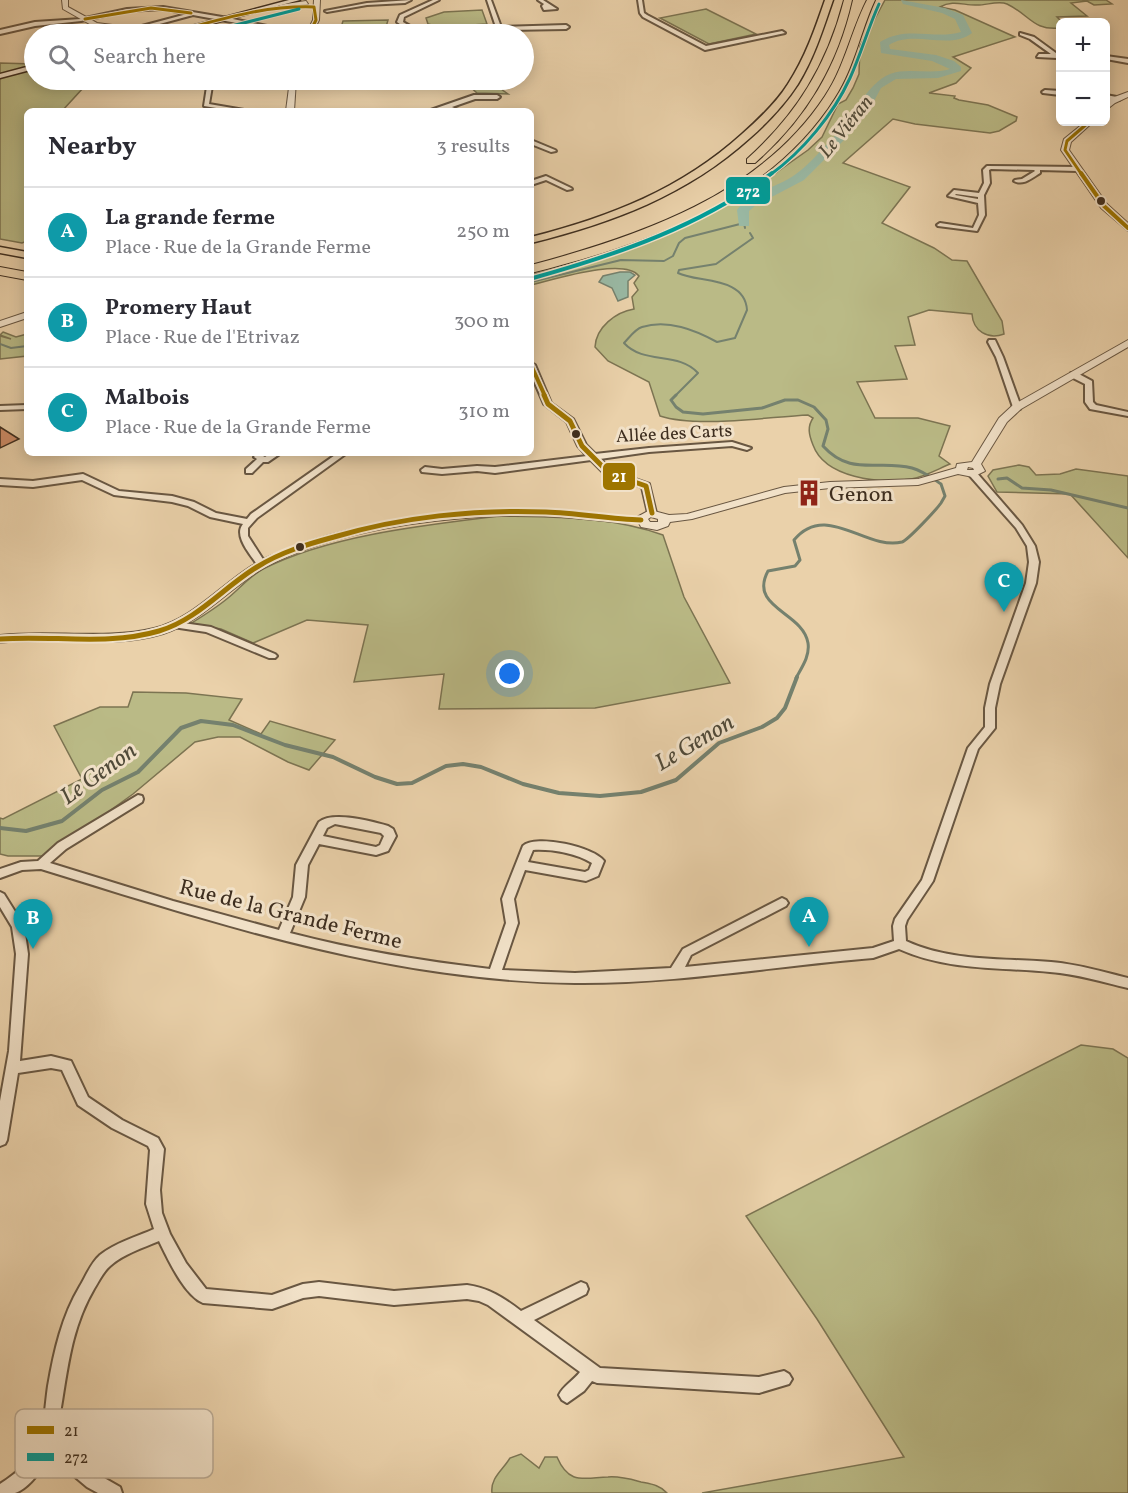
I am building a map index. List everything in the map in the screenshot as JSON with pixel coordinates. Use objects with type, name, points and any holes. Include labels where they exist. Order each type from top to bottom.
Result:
[{"type":"highway","points":[[534,237],[644,201],[684,180],[719,156],[762,115],[789,81],[824,0]]},
{"type":"highway","points":[[534,237],[593,223],[640,206],[685,184],[717,163],[767,116],[788,91],[802,67],[829,0]]},
{"type":"highway","points":[[739,171],[778,137],[809,99],[835,50],[848,0]]},
{"type":"highway","points":[[842,72],[859,0]]},
{"type":"highway","points":[[534,268],[594,251],[685,216],[733,189],[767,165],[806,129],[830,97],[854,50],[871,0]]},
{"type":"highway","points":[[534,259],[596,241],[642,224],[684,205],[725,180]]},
{"type":"highway","points":[[0,250],[24,254]]},
{"type":"highway","points":[[0,271],[24,275]]},
{"type":"highway","points":[[0,281],[24,285]]},
{"type":"main road","points":[[207,24],[297,0]]},
{"type":"main road","points":[[0,76],[24,70]]},
{"type":"street","points":[[65,0],[65,8],[94,24]]},
{"type":"street","points":[[163,8],[167,0]]},
{"type":"street","points":[[327,11],[409,0]]},
{"type":"street","points":[[403,24],[400,22],[402,16],[437,0]]},
{"type":"street","points":[[489,0],[498,24]]},
{"type":"street","points":[[540,0],[546,5]]},
{"type":"street","points":[[640,0],[643,14],[703,47],[711,48],[782,33]]},
{"type":"street","points":[[282,5],[305,1],[314,7],[317,15]]},
{"type":"street","points":[[313,24],[317,15],[316,1]]},
{"type":"street","points":[[35,24],[85,20],[127,10],[163,8],[252,24]]},
{"type":"street","points":[[158,24],[191,14]]},
{"type":"street","points":[[0,32],[24,27]]},
{"type":"street","points":[[534,29],[566,27]]},
{"type":"street","points":[[1022,34],[1056,55]]},
{"type":"street","points":[[1039,56],[1056,56]]},
{"type":"street","points":[[1110,59],[1128,61]]},
{"type":"street","points":[[208,90],[206,105],[226,108]]},
{"type":"street","points":[[290,108],[292,90]]},
{"type":"street","points":[[1045,92],[1056,93]]},
{"type":"street","points":[[1110,105],[1128,94]]},
{"type":"street","points":[[443,108],[474,97],[497,97]]},
{"type":"street","points":[[1110,97],[1119,98]]},
{"type":"street","points":[[1085,126],[1065,144],[1065,150],[1104,206],[1128,228]]},
{"type":"street","points":[[534,143],[553,151]]},
{"type":"street","points":[[940,225],[975,230],[982,215],[981,198],[989,175],[986,170],[989,167],[1077,169]]},
{"type":"street","points":[[1017,181],[1023,181],[1038,172],[1036,168]]},
{"type":"street","points":[[534,182],[546,178],[569,189]]},
{"type":"street","points":[[0,324],[24,316]]},
{"type":"street","points":[[992,342],[1017,407]]},
{"type":"street","points":[[534,372],[551,407],[570,421],[582,446],[609,474],[646,486],[645,525],[657,527],[664,524],[666,519],[688,517],[794,488],[924,480],[961,470],[966,473],[974,470],[1003,420],[1017,407],[1128,342]]},
{"type":"street","points":[[1074,375],[1089,383],[1090,404],[1093,407],[1128,414]]},
{"type":"street","points":[[0,408],[24,406]]},
{"type":"street","name":"Allée des Carts","points":[[424,470],[434,472],[482,466],[495,470],[649,450],[732,444],[747,448]]},
{"type":"street","points":[[249,471],[261,456]]},
{"type":"street","points":[[261,564],[244,536],[244,528],[248,522],[340,456]]},
{"type":"street","points":[[974,470],[1024,534],[1032,548],[1034,572],[997,680],[989,709],[990,728],[973,748],[927,881],[901,919],[900,944],[932,957],[1053,967],[1128,983]]},
{"type":"street","points":[[0,482],[33,484],[83,477],[114,493],[172,499],[191,504],[213,515],[248,522]]},
{"type":"street","points":[[0,639],[28,636],[146,634],[176,625],[207,605],[261,564],[334,538],[439,519],[492,513],[533,512],[647,517]]},
{"type":"street","points":[[176,625],[208,629],[272,656]]},
{"type":"street","points":[[41,865],[62,846],[138,799]]},
{"type":"street","points":[[282,937],[299,897],[302,865],[316,839],[328,821],[335,820],[384,829],[389,832],[390,836],[384,848],[376,851],[316,839]]},
{"type":"street","points":[[494,974],[512,923],[508,898],[527,849],[534,845],[592,856],[598,861],[594,873],[586,877],[521,865]]},
{"type":"street","name":"Rue de la Grande Ferme","points":[[0,874],[21,866],[41,865],[336,951],[412,966],[494,974],[575,978],[675,973],[873,953],[900,944]]},
{"type":"street","points":[[0,897],[14,919],[21,939],[12,1068],[0,1140]]},
{"type":"street","points":[[675,973],[687,952],[782,903]]},
{"type":"street","points":[[12,1068],[51,1062],[66,1065],[83,1101],[117,1124],[136,1131],[153,1142],[157,1149],[153,1206],[186,1278],[195,1291],[203,1296],[272,1302],[303,1291],[319,1289],[394,1298],[467,1292],[493,1299],[597,1375],[759,1385],[784,1379]]},
{"type":"street","points":[[55,1409],[58,1368],[81,1298],[105,1261],[163,1232]]},
{"type":"street","points":[[520,1319],[581,1289]]},
{"type":"street","points":[[567,1395],[579,1386],[590,1370]]},
{"type":"street","points":[[0,1493],[21,1478]]},
{"type":"street","points":[[89,1478],[114,1493]]},
{"type":"green space","points":[[885,0],[1106,0],[1112,4],[1094,5],[1087,1],[1071,3],[1087,16],[1057,17],[1056,28],[1037,25],[1015,8],[1003,3],[979,5],[953,3],[940,7],[955,10],[1015,37],[953,57],[971,68],[956,83],[929,93],[955,96],[954,98],[959,100],[988,105],[1017,117],[1016,121],[999,131],[990,133],[915,124],[893,119],[843,163],[910,187],[882,223],[934,248],[952,260],[967,261],[1002,321],[1004,334],[992,336],[978,329],[972,314],[929,310],[908,317],[915,345],[895,346],[907,379],[857,382],[875,418],[918,418],[950,426],[939,456],[950,464],[911,479],[869,479],[841,472],[829,465],[819,456],[810,438],[809,431],[813,418],[808,415],[732,421],[693,421],[660,416],[649,382],[608,361],[595,347],[599,333],[608,322],[620,313],[634,309],[632,297],[638,290],[634,283],[639,276],[631,271],[604,269],[534,284],[534,274],[593,259],[677,228],[760,184],[808,150],[822,137],[838,104],[846,100],[859,74],[860,46]]},
{"type":"green space","points":[[706,9],[756,34],[709,44],[660,18]]},
{"type":"green space","points":[[482,10],[487,24],[428,24],[426,18],[444,12]]},
{"type":"green space","points":[[388,20],[387,24],[342,24],[343,21]]},
{"type":"green space","points":[[0,63],[24,64],[24,90],[81,90],[65,108],[24,108],[24,242],[0,239]]},
{"type":"green space","points":[[474,90],[502,90],[508,94],[477,93]]},
{"type":"green space","points":[[3,332],[16,337],[24,335],[24,356],[0,359],[0,336],[11,339],[0,335]]},
{"type":"green space","points":[[1019,465],[1029,467],[1036,475],[1060,474],[1076,469],[1128,476],[1128,558],[1070,494],[997,492],[988,476],[993,470]]},
{"type":"green space","points":[[499,516],[562,517],[603,521],[663,535],[684,597],[730,683],[595,708],[439,709],[444,674],[354,682],[368,625],[307,620],[253,643],[221,629],[190,624],[223,602],[258,572],[289,557],[378,533]]},
{"type":"green space","points":[[133,692],[186,693],[242,699],[229,720],[261,734],[270,721],[335,740],[309,770],[288,762],[240,737],[218,737],[195,742],[133,794],[47,856],[0,854],[0,818],[3,819],[82,779],[54,726],[100,707],[128,707]]},
{"type":"green space","points":[[1081,1045],[1113,1049],[1128,1058],[1128,1493],[702,1493],[904,1457],[817,1319],[746,1216]]},
{"type":"green space","points":[[521,1454],[539,1468],[545,1457],[557,1457],[567,1472],[578,1478],[625,1478],[655,1485],[667,1493],[492,1493],[493,1483],[498,1474],[510,1458]]},
{"type":"shaded area","points":[[630,272],[635,275],[628,281],[628,297],[618,301],[612,288],[599,282],[603,276]]},
{"type":"building","points":[[0,427],[19,439],[0,448]]},
{"type":"waterway","name":"Le Viéran","points":[[744,223],[743,210],[751,202],[800,177],[839,139],[869,101],[877,86],[894,76],[938,75],[957,69],[942,60],[885,51],[884,44],[893,38],[913,35],[947,37],[967,33],[959,17],[945,11],[906,2],[906,0]]},
{"type":"waterway","name":"Le Viéran","points":[[534,281],[621,260],[664,261],[673,256],[679,243],[685,238],[744,223],[745,228]]},
{"type":"waterway","name":"Le Genon","points":[[750,233],[753,238],[716,264],[679,270],[678,273],[719,282],[738,291],[744,299],[747,310],[735,338],[717,342],[700,333],[662,324],[639,328],[624,343],[641,354],[681,362],[698,373],[671,400],[683,412],[703,414],[762,408],[785,400],[798,400],[814,407],[826,420],[828,429],[823,446],[833,455],[855,464],[912,468],[941,484],[945,496],[916,531],[902,542],[888,543],[833,526],[819,525],[806,529],[794,540],[800,560],[795,566],[768,571],[764,583],[765,594],[797,624],[808,643],[807,657],[796,678]]},
{"type":"waterway","name":"Le Viéran","points":[[0,344],[11,348],[24,346]]},
{"type":"waterway","points":[[998,479],[1007,478],[1022,488],[1051,490],[1128,508]]},
{"type":"waterway","name":"Le Genon","points":[[0,828],[26,831],[62,821],[102,790],[138,772],[181,728],[201,721],[233,725],[285,745],[333,757],[375,777],[397,784],[412,783],[446,766],[463,764],[481,767],[523,784],[559,793],[600,796],[641,792],[676,780],[719,743],[762,727],[777,718],[785,708],[797,677]]},
{"type":"transit line","name":"272","points":[[534,278],[619,252],[662,236],[743,195],[779,168],[811,137],[838,101],[851,77],[879,4]]},
{"type":"transit line","name":"21","points":[[205,24],[259,10],[296,6],[314,7],[316,20],[314,24]]},
{"type":"transit line","name":"21","points":[[85,19],[151,8],[191,13]]},
{"type":"transit line","name":"272","points":[[240,24],[299,9]]},
{"type":"transit line","name":"21","points":[[1084,126],[1067,141],[1065,150],[1104,206],[1128,228]]},
{"type":"transit line","name":"21","points":[[534,372],[548,404],[570,421],[582,446],[609,473],[646,486],[652,513]]},
{"type":"transit line","name":"21","points":[[0,639],[120,637],[159,631],[190,617],[258,566],[273,558],[336,536],[407,521],[443,516],[513,512],[546,512],[641,520]]},
{"type":"place","name":"Genon","points":[[809,493]]},
{"type":"place","name":"Malbois","points":[[1004,612]]},
{"type":"place","name":"La grande ferme","points":[[809,947]]},
{"type":"place","name":"Promery Haut","points":[[33,949]]}]
